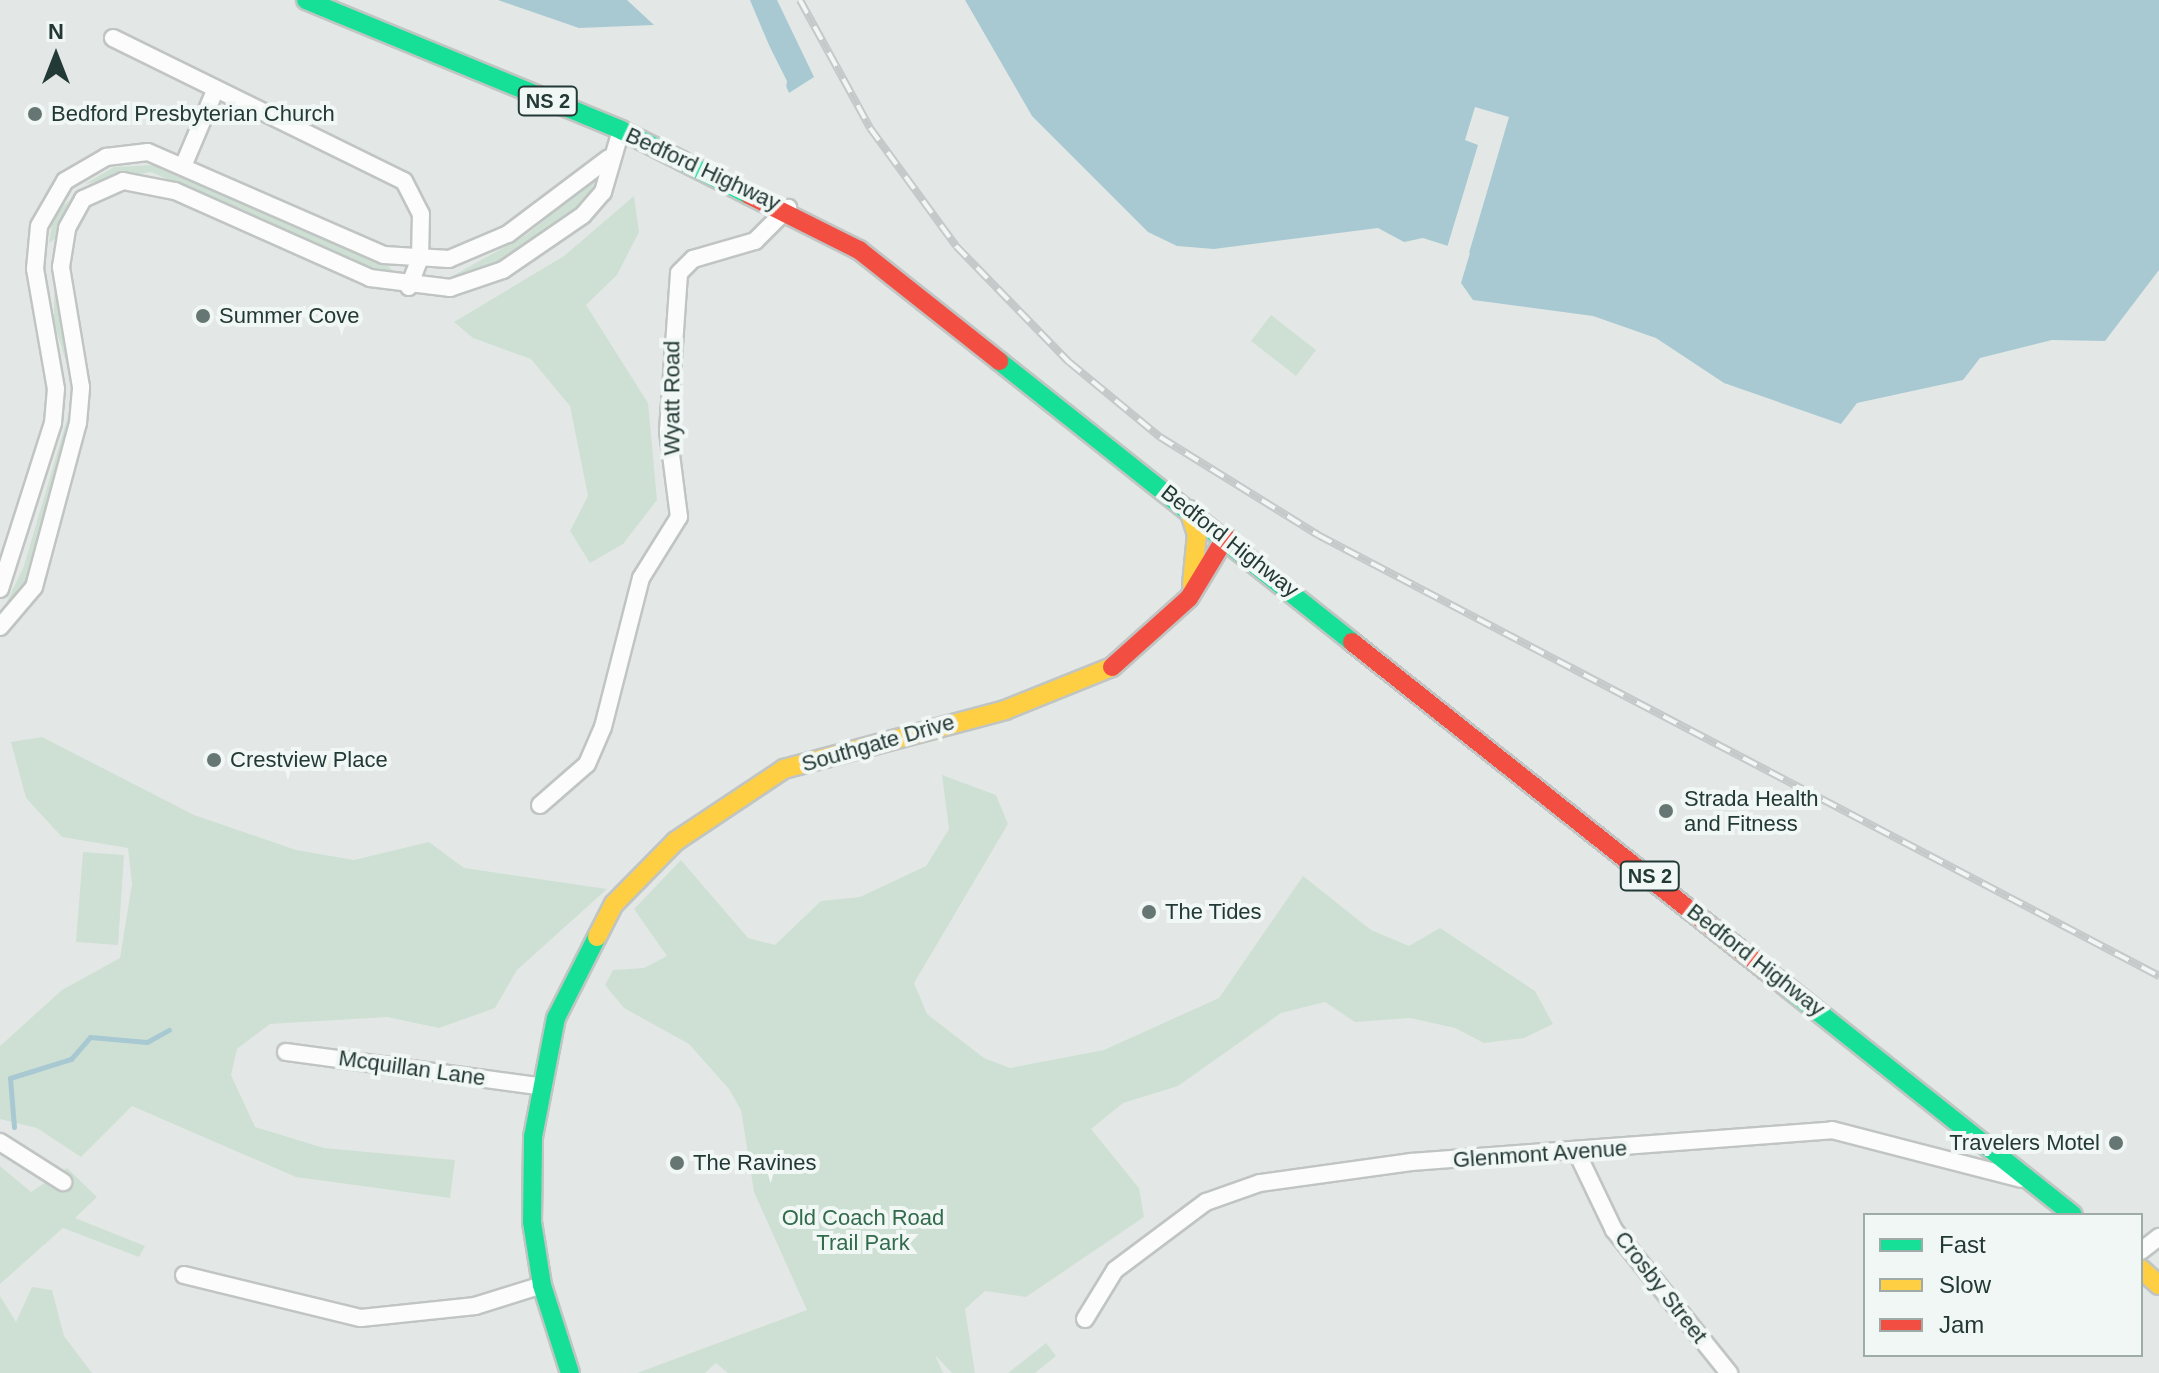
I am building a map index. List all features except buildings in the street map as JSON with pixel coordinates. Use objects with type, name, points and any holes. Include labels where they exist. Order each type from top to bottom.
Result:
[{"type":"main road","name":"Bedford Highway","points":[[306,0],[621,130],[788,208],[859,250],[2042,1184],[2071,1213]]},
{"type":"main road","points":[[1189,510],[1197,545],[1189,598]]},
{"type":"main road","name":"Southgate Drive","points":[[570,1373],[542,1285],[532,1222],[539,1086],[556,1018],[614,904],[647,866],[730,801],[784,769],[842,749],[1080,685],[1123,662],[1189,598],[1226,537]]},
{"type":"main road","points":[[2143,1271],[2159,1285]]},
{"type":"street","points":[[113,38],[214,93],[404,181],[421,214],[420,258],[409,287]]},
{"type":"street","points":[[184,164],[214,93]]},
{"type":"street","points":[[0,627],[34,587],[78,423],[81,387],[61,267],[67,228],[83,199],[123,181],[175,191],[370,278],[409,287],[450,288],[503,270],[561,234],[603,192],[609,158],[621,130]]},
{"type":"street","points":[[0,589],[53,423],[56,389],[35,269],[39,226],[65,181],[106,157],[148,152],[184,164],[384,255],[420,258],[478,250],[609,158]]},
{"type":"street","name":"Wyatt Road","points":[[540,805],[587,764],[603,727],[641,578],[679,517],[668,431],[679,273],[693,259],[755,241],[788,208]]},
{"type":"street","name":"Mcquillan Lane","points":[[286,1052],[539,1086]]},
{"type":"street","name":"Glenmont Avenue","points":[[1085,1319],[1115,1270],[1206,1202],[1260,1183],[1411,1162],[1578,1155],[1832,1130],[2042,1184]]},
{"type":"street","points":[[0,1142],[63,1182]]},
{"type":"street","name":"Crosby Street","points":[[1578,1155],[1614,1230],[1729,1373]]},
{"type":"street","points":[[2143,1249],[2159,1237]]},
{"type":"street","points":[[184,1275],[361,1318],[475,1306],[542,1285]]},
{"type":"green space","points":[[153,165],[388,266],[393,271],[385,274],[151,172],[85,184],[114,167]]},
{"type":"green space","points":[[598,177],[582,205],[508,258],[447,279],[526,235]]},
{"type":"green space","points":[[634,196],[639,232],[617,275],[586,305],[648,403],[657,500],[623,544],[590,563],[570,531],[588,496],[570,406],[531,359],[473,338],[454,322],[564,256]]},
{"type":"green space","points":[[69,200],[55,239],[49,243],[53,216]]},
{"type":"green space","points":[[54,289],[73,371],[69,372],[54,322]]},
{"type":"green space","points":[[1271,315],[1316,350],[1296,376],[1251,341]]},
{"type":"green space","points":[[70,409],[40,545],[25,586],[0,616],[24,566]]},
{"type":"green space","points":[[42,737],[194,815],[296,850],[354,860],[429,842],[464,868],[607,889],[517,970],[495,1008],[439,1028],[387,1017],[270,1024],[237,1049],[231,1075],[255,1127],[324,1148],[455,1160],[450,1198],[296,1177],[132,1106],[81,1157],[37,1128],[0,1119],[0,1046],[62,990],[120,958],[132,884],[128,848],[62,837],[26,798],[11,742]]},
{"type":"green space","name":"Old Coach Road Trail Park","points":[[942,775],[996,795],[1008,824],[914,983],[927,1014],[984,1058],[1010,1068],[1104,1050],[1219,998],[1303,876],[1371,930],[1409,946],[1440,928],[1535,991],[1553,1024],[1524,1038],[1484,1043],[1455,1028],[1410,1018],[1355,1022],[1325,1002],[1281,1013],[1178,1086],[1123,1103],[1091,1129],[1139,1188],[1144,1217],[1026,1297],[985,1291],[965,1309],[975,1373],[952,1373],[935,1355],[943,1373],[728,1373],[716,1363],[705,1373],[637,1373],[807,1310],[754,1192],[741,1110],[729,1089],[689,1044],[624,1008],[605,985],[613,970],[644,968],[667,956],[634,909],[681,860],[748,938],[775,945],[821,901],[860,897],[926,866],[949,829]]},
{"type":"green space","points":[[83,852],[124,855],[118,945],[76,942]]},
{"type":"green space","points":[[0,1166],[31,1192],[67,1168],[97,1197],[75,1218],[145,1246],[139,1257],[63,1228],[0,1284]]},
{"type":"green space","points":[[32,1287],[52,1290],[64,1336],[92,1373],[0,1373],[0,1296],[16,1322]]},
{"type":"green space","points":[[1046,1343],[1056,1356],[1035,1373],[1008,1373]]},
{"type":"water","points":[[498,0],[627,0],[654,25],[579,28]]},
{"type":"water","points":[[750,0],[777,0],[814,77],[789,93]]},
{"type":"water","points":[[965,0],[2159,0],[2159,270],[2105,341],[2052,340],[1980,358],[1963,380],[1857,403],[1841,424],[1724,383],[1656,338],[1593,316],[1473,300],[1461,283],[1470,253],[1423,238],[1404,242],[1378,228],[1214,249],[1177,246],[1148,232],[1032,116]]},
{"type":"pier","points":[[746,0],[787,81],[785,95],[784,82]]},
{"type":"pier","points":[[1475,107],[1509,117],[1459,287],[1466,256],[1446,251],[1478,145],[1465,140]]},
{"type":"waterway","points":[[14,1127],[10,1078],[71,1059],[90,1037],[147,1042],[169,1030]]},
{"type":"railway","points":[[800,0],[870,128],[956,246],[1069,362],[1160,437],[1318,535],[2159,976]]},
{"type":"traffic: fast","points":[[306,0],[621,130],[749,195]]},
{"type":"traffic: fast","points":[[999,361],[1352,642]]},
{"type":"traffic: fast","points":[[570,1373],[542,1285],[532,1222],[533,1137],[556,1018],[597,937]]},
{"type":"traffic: fast","points":[[1788,988],[2070,1213]]},
{"type":"traffic: slow","points":[[1189,510],[1197,534],[1192,585]]},
{"type":"traffic: slow","points":[[597,937],[614,904],[676,841],[784,769],[1005,710],[1112,667]]},
{"type":"traffic: slow","points":[[2143,1271],[2159,1285]]},
{"type":"traffic: jam","points":[[749,195],[859,250],[999,361]]},
{"type":"traffic: jam","points":[[1112,667],[1189,598],[1226,537]]},
{"type":"traffic: jam","points":[[1352,642],[1788,988]]},
{"type":"place","name":"Bedford Presbyterian Church","points":[[35,114]]},
{"type":"place","name":"Summer Cove","points":[[203,316]]},
{"type":"place","name":"Crestview Place","points":[[214,760]]},
{"type":"place","name":"Strada Health and Fitness","points":[[1666,811]]},
{"type":"place","name":"The Tides","points":[[1149,912]]},
{"type":"place","name":"Travelers Motel","points":[[2116,1143]]},
{"type":"place","name":"The Ravines","points":[[677,1163]]}]
